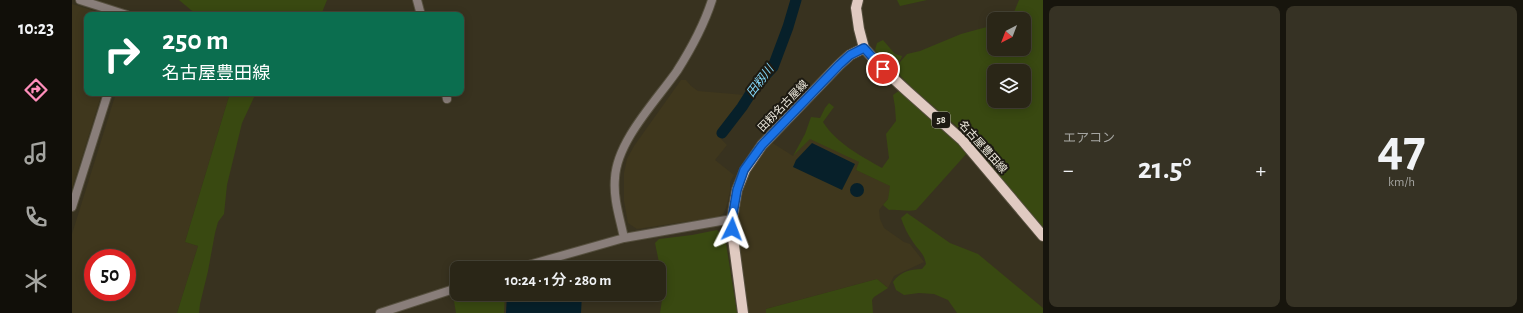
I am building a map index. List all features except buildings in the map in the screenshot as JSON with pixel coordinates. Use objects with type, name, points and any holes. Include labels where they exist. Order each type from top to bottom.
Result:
[{"type":"main road","name":"名古屋豊田線","points":[[858,0],[856,8],[864,48],[887,73],[962,140],[1043,236]]},
{"type":"main road","name":"田籾名古屋線","points":[[744,313],[733,238],[732,219],[737,190],[744,170],[762,145],[839,65],[850,55],[864,48]]},
{"type":"street","points":[[80,0],[118,12]]},
{"type":"street","points":[[417,0],[421,12]]},
{"type":"street","points":[[624,238],[614,195],[617,164],[628,138],[677,71],[693,44],[712,0]]},
{"type":"street","points":[[72,207],[107,96]]},
{"type":"street","points":[[543,261],[624,238],[732,219]]},
{"type":"street","points":[[380,313],[450,290]]},
{"type":"shaded area","points":[[72,4],[98,12],[84,12],[84,96],[101,96],[72,189]]},
{"type":"shaded area","points":[[681,80],[686,80],[698,91],[745,95],[716,134],[727,145],[715,160],[734,175],[730,182],[730,191],[726,208],[723,214],[717,217],[637,229],[628,223],[624,201],[624,173],[627,159],[634,146]]},
{"type":"shaded area","points":[[115,96],[229,96],[185,242],[198,246],[177,313],[72,313],[72,234]]},
{"type":"shaded area","points":[[810,138],[860,162],[856,170],[891,186],[888,199],[879,210],[880,219],[884,228],[904,242],[910,244],[924,262],[894,276],[888,288],[877,279],[766,309],[766,313],[748,313],[740,255],[738,214],[744,187],[752,168],[764,149],[771,142],[793,156]]},
{"type":"green space","points":[[179,0],[327,0],[322,12],[193,12]]},
{"type":"green space","points":[[897,0],[927,0],[900,6]]},
{"type":"green space","points":[[1019,0],[1043,0],[1043,229],[961,130],[911,87],[894,69],[907,54],[920,51],[961,34],[987,27],[987,56],[1031,56],[1031,12],[1014,12]]},
{"type":"green space","points":[[883,40],[895,54],[902,56],[892,69],[887,66],[875,50],[877,43]]},
{"type":"green space","points":[[900,90],[968,152],[916,210],[889,210],[883,205],[888,199],[890,186],[856,170],[859,162],[810,139],[793,156],[805,134],[811,117],[820,118],[829,103],[834,107],[823,122],[828,130],[842,143],[882,168],[889,158],[886,134],[896,121],[893,95]]},
{"type":"green space","points":[[229,96],[255,96],[242,123],[227,185],[224,214],[218,222],[215,233],[199,313],[177,313],[198,246],[185,242]]},
{"type":"green space","points":[[907,213],[950,243],[978,254],[1043,308],[1043,313],[957,313],[948,300],[934,294],[919,293],[904,295],[896,290],[893,282],[902,273],[909,270],[922,269],[926,264],[923,255],[909,237],[902,221],[901,218]]},
{"type":"green space","points":[[717,230],[725,237],[737,313],[660,313],[662,301],[666,301],[666,261],[659,261],[655,243],[659,239]]},
{"type":"green space","points":[[877,279],[888,288],[872,300],[873,313],[766,313],[766,309]]},
{"type":"green space","points":[[454,301],[505,301],[504,313],[456,313]]},
{"type":"water","points":[[812,143],[855,164],[842,190],[793,167],[796,160]]},
{"type":"water","points":[[854,183],[860,183],[864,187],[864,193],[860,197],[854,197],[850,193],[850,187]]},
{"type":"water","points":[[507,301],[582,301],[581,313],[506,313]]},
{"type":"waterway","name":"田籾川","points":[[722,133],[742,107],[756,85],[773,67],[796,0]]},
{"type":"route","points":[[732,229],[732,219],[737,190],[744,170],[762,145],[850,55],[864,48],[883,69]]}]
